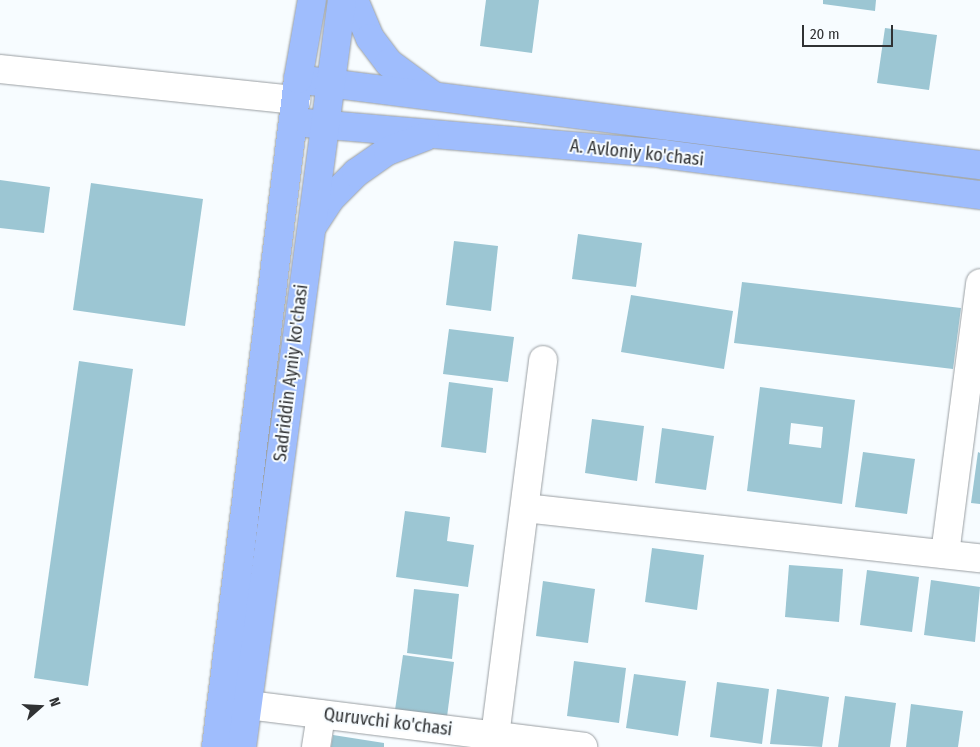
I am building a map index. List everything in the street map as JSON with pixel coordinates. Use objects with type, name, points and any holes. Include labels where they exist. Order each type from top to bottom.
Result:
[{"type":"main road","name":"Sadriddin Ayniy ko'chasi","points":[[242,747],[235,703],[296,100],[312,0]]},
{"type":"main road","name":"Sadriddin Ayniy ko'chasi","points":[[216,747],[235,703],[310,230],[342,0]]},
{"type":"main road","points":[[354,0],[370,38],[389,63],[412,83],[436,97]]},
{"type":"main road","name":"A. Avloniy ko'chasi","points":[[980,165],[329,83],[296,100],[323,126],[663,154],[980,195]]},
{"type":"main road","points":[[310,230],[330,199],[356,173],[388,151],[430,135]]},
{"type":"street","points":[[0,69],[296,100]]},
{"type":"street","points":[[945,554],[980,283]]},
{"type":"street","points":[[495,736],[544,360]]},
{"type":"street","points":[[525,508],[980,558]]},
{"type":"street","name":"Quruvchi ko'chasi","points":[[235,703],[583,747]]},
{"type":"street","points":[[316,747],[321,714]]},
{"type":"building","points":[[486,0],[539,0],[532,53],[480,46]]},
{"type":"building","points":[[823,0],[876,0],[875,11],[823,4]]},
{"type":"building","points":[[885,28],[937,35],[929,90],[877,83]]},
{"type":"building","points":[[0,180],[50,187],[44,233],[0,228]]},
{"type":"building","points":[[91,183],[203,199],[185,326],[73,310]]},
{"type":"building","points":[[578,234],[642,243],[636,287],[572,279]]},
{"type":"building","points":[[454,241],[498,246],[491,311],[446,305]]},
{"type":"building","points":[[742,282],[961,308],[953,369],[734,343]]},
{"type":"building","points":[[631,295],[733,311],[724,369],[621,352]]},
{"type":"building","points":[[449,329],[514,337],[508,382],[443,374]]},
{"type":"building","points":[[79,361],[133,369],[88,686],[34,678]]},
{"type":"building","points":[[449,382],[493,388],[486,453],[441,447]]},
{"type":"building","points":[[760,387],[855,400],[842,504],[747,491]],"holes":[[[791,423],[823,427],[821,448],[789,444]]]},
{"type":"building","points":[[592,419],[644,426],[637,481],[585,473]]},
{"type":"building","points":[[662,428],[714,436],[706,490],[655,483]]},
{"type":"building","points":[[863,452],[915,459],[907,514],[855,507]]},
{"type":"building","points":[[978,452],[980,453],[980,504],[971,503]]},
{"type":"building","points":[[405,511],[450,517],[447,541],[474,545],[468,587],[396,577]]},
{"type":"building","points":[[652,548],[704,555],[697,610],[645,602]]},
{"type":"building","points":[[789,565],[843,569],[839,622],[785,617]]},
{"type":"building","points":[[867,570],[919,577],[912,632],[860,625]]},
{"type":"building","points":[[931,580],[980,587],[975,642],[924,635]]},
{"type":"building","points":[[543,581],[595,589],[588,643],[536,636]]},
{"type":"building","points":[[414,589],[459,594],[452,659],[407,653]]},
{"type":"building","points":[[403,655],[454,662],[447,717],[395,710]]},
{"type":"building","points":[[574,661],[626,668],[619,723],[567,716]]},
{"type":"building","points":[[634,674],[686,681],[678,736],[626,728]]},
{"type":"building","points":[[717,682],[769,689],[762,744],[710,737]]},
{"type":"building","points":[[777,689],[829,697],[822,747],[770,744]]},
{"type":"building","points":[[845,696],[896,703],[890,747],[838,747]]},
{"type":"building","points":[[911,704],[963,711],[958,747],[906,747]]},
{"type":"building","points":[[333,735],[384,743],[384,747],[331,747]]}]
